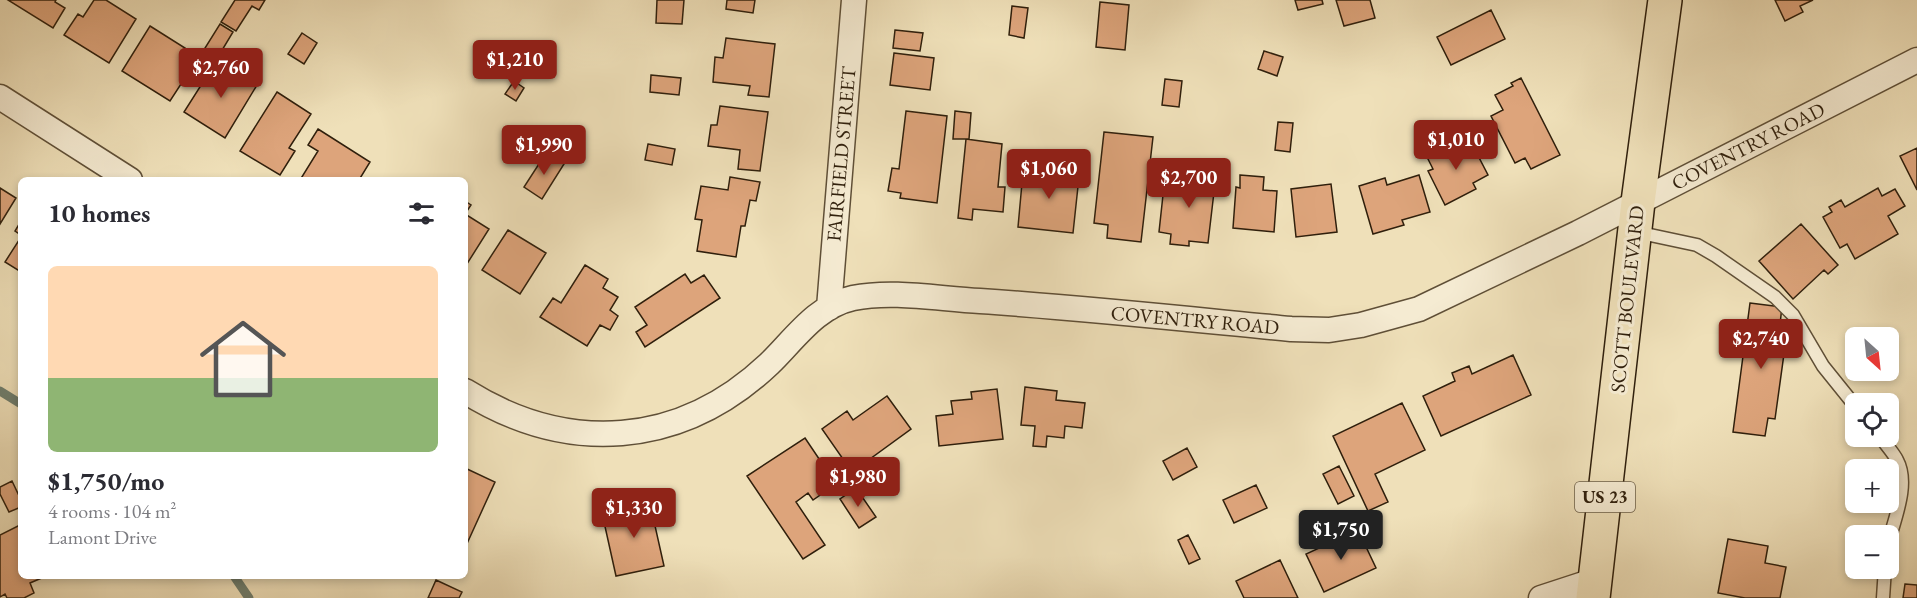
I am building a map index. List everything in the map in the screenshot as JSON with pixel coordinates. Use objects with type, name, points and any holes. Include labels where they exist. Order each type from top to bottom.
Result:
[{"type":"highway","name":"SCOTT BOULEVARD","points":[[1594,589],[1636,217],[1665,0]]},
{"type":"street","name":"FAIRFIELD STREET","points":[[829,308],[854,0]]},
{"type":"street","name":"COVENTRY ROAD","points":[[468,393],[488,405],[519,418],[574,434],[655,427],[684,420],[738,391],[769,364],[809,322],[829,308],[852,298],[904,297],[1329,330],[1361,325],[1419,309],[1498,273],[1636,217],[1917,60]]},
{"type":"street","points":[[0,97],[125,177]]},
{"type":"street","points":[[1541,598],[1594,589]]},
{"type":"lane","points":[[1636,217],[1697,245],[1775,297],[1793,315],[1823,366],[1845,393]]},
{"type":"lane","points":[[1888,447],[1898,461],[1901,477],[1901,492],[1893,525]]},
{"type":"lane","points":[[1883,598],[1885,579]]},
{"type":"building","points":[[8,0],[56,0],[55,2],[65,8],[53,28]]},
{"type":"building","points":[[94,0],[106,0],[136,19],[109,63],[64,35],[78,14],[83,17]]},
{"type":"building","points":[[235,0],[265,0],[259,10],[252,6],[236,31],[221,22]]},
{"type":"building","points":[[657,0],[684,0],[682,24],[656,23]]},
{"type":"building","points":[[727,0],[755,0],[753,13],[726,9]]},
{"type":"building","points":[[1295,0],[1322,0],[1323,4],[1298,10]]},
{"type":"building","points":[[1336,0],[1370,0],[1375,18],[1344,26]]},
{"type":"building","points":[[1775,0],[1813,0],[1800,6],[1803,12],[1785,21]]},
{"type":"building","points":[[1100,2],[1129,5],[1125,50],[1096,47]]},
{"type":"building","points":[[1012,6],[1028,8],[1024,38],[1009,35]]},
{"type":"building","points":[[1491,10],[1505,39],[1451,65],[1437,37]]},
{"type":"building","points":[[220,24],[233,32],[218,57],[205,48]]},
{"type":"building","points":[[150,26],[185,48],[182,53],[196,61],[170,101],[122,71]]},
{"type":"building","points":[[895,30],[923,33],[920,51],[893,48]]},
{"type":"building","points":[[302,33],[317,43],[304,64],[288,54]]},
{"type":"building","points":[[726,38],[775,44],[769,97],[748,95],[750,86],[713,82],[715,57],[723,58]]},
{"type":"building","points":[[1264,51],[1283,57],[1277,76],[1258,69]]},
{"type":"building","points":[[894,53],[934,58],[930,90],[890,85]]},
{"type":"building","points":[[217,60],[257,85],[225,138],[184,112]]},
{"type":"building","points":[[651,75],[681,78],[679,95],[650,92]]},
{"type":"building","points":[[1521,78],[1560,155],[1531,169],[1525,158],[1515,163],[1491,116],[1503,110],[1495,95],[1513,86],[1511,83]]},
{"type":"building","points":[[1165,79],[1182,81],[1179,107],[1162,105]]},
{"type":"building","points":[[514,81],[524,88],[516,101],[505,94]]},
{"type":"building","points":[[277,92],[311,114],[289,148],[295,151],[280,175],[240,151]]},
{"type":"building","points":[[720,106],[768,112],[760,171],[738,169],[740,150],[708,146],[711,125],[717,125]]},
{"type":"building","points":[[906,111],[947,116],[937,203],[900,198],[901,193],[888,191],[892,168],[899,169]]},
{"type":"building","points":[[955,111],[971,113],[969,139],[953,139]]},
{"type":"building","points":[[1278,122],[1293,123],[1290,152],[1275,150]]},
{"type":"building","points":[[318,129],[370,162],[361,177],[302,177],[318,151],[308,145]]},
{"type":"building","points":[[1104,132],[1153,137],[1141,242],[1107,238],[1108,225],[1094,223]]},
{"type":"building","points":[[966,139],[1002,144],[998,187],[1005,187],[1003,212],[973,209],[972,220],[958,218]]},
{"type":"building","points":[[1459,140],[1465,152],[1474,148],[1488,175],[1473,183],[1476,189],[1445,205],[1428,171],[1433,169],[1427,157]]},
{"type":"building","points":[[648,144],[675,149],[672,165],[645,160]]},
{"type":"building","points":[[1917,148],[1917,190],[1900,156]]},
{"type":"building","points":[[546,153],[564,164],[542,199],[524,187]]},
{"type":"building","points":[[1045,164],[1064,167],[1064,175],[1079,177],[1073,233],[1018,227],[1023,172],[1045,174]]},
{"type":"building","points":[[1176,171],[1216,175],[1208,243],[1189,241],[1189,246],[1170,244],[1171,234],[1159,232],[1163,195],[1173,196]]},
{"type":"building","points":[[1240,175],[1264,177],[1263,190],[1277,191],[1274,232],[1233,228],[1236,187],[1240,188]]},
{"type":"building","points":[[1419,175],[1430,212],[1402,220],[1404,225],[1373,234],[1359,186],[1385,178],[1387,185]]},
{"type":"building","points":[[730,177],[760,182],[756,201],[750,200],[745,226],[741,226],[736,257],[697,251],[702,220],[695,219],[701,186],[728,190]]},
{"type":"building","points":[[1331,184],[1337,232],[1296,237],[1291,189]]},
{"type":"building","points":[[0,188],[16,198],[0,224]]},
{"type":"building","points":[[1878,188],[1882,196],[1895,189],[1905,206],[1888,216],[1898,234],[1855,259],[1847,244],[1840,248],[1823,217],[1832,212],[1829,207],[1841,200],[1845,207]]},
{"type":"building","points":[[468,216],[489,229],[468,262]]},
{"type":"building","points":[[1801,224],[1838,265],[1828,274],[1824,270],[1793,299],[1759,261]]},
{"type":"building","points":[[508,230],[546,253],[520,294],[482,270]]},
{"type":"building","points":[[18,242],[18,270],[5,262]]},
{"type":"building","points":[[585,265],[608,279],[603,288],[618,297],[610,310],[618,316],[610,330],[600,325],[587,346],[540,317],[553,298],[561,303]]},
{"type":"building","points":[[685,274],[691,283],[704,275],[720,298],[645,347],[636,332],[647,325],[635,307]]},
{"type":"building","points":[[1750,303],[1782,307],[1780,324],[1788,325],[1775,419],[1768,418],[1765,436],[1733,432]]},
{"type":"building","points":[[1513,355],[1531,395],[1441,436],[1423,396],[1455,381],[1452,373],[1469,366],[1472,374]]},
{"type":"building","points":[[1025,387],[1057,391],[1056,400],[1085,403],[1082,428],[1065,426],[1064,438],[1047,436],[1046,447],[1033,446],[1035,426],[1021,425]]},
{"type":"building","points":[[997,389],[1003,439],[939,446],[936,416],[953,414],[951,401],[972,399],[971,392]]},
{"type":"building","points":[[887,396],[911,429],[852,472],[822,429],[847,411],[853,420]]},
{"type":"building","points":[[1402,403],[1425,450],[1375,474],[1388,502],[1368,511],[1333,436]]},
{"type":"building","points":[[805,438],[836,484],[813,500],[808,493],[796,502],[825,545],[803,559],[747,476]]},
{"type":"building","points":[[1187,448],[1197,467],[1173,480],[1163,461]]},
{"type":"building","points":[[1339,466],[1354,496],[1338,504],[1323,474]]},
{"type":"building","points":[[468,469],[495,482],[468,541]]},
{"type":"building","points":[[12,481],[18,494],[18,508],[9,512],[0,494],[0,487]]},
{"type":"building","points":[[1256,485],[1267,508],[1234,523],[1223,500]]},
{"type":"building","points":[[856,488],[876,517],[859,528],[840,499]]},
{"type":"building","points":[[649,499],[664,566],[616,576],[604,522],[619,518],[616,506]]},
{"type":"building","points":[[18,526],[18,579],[39,579],[30,583],[34,593],[24,598],[7,598],[5,594],[0,597],[0,535]]},
{"type":"building","points":[[1358,530],[1376,568],[1324,592],[1306,554]]},
{"type":"building","points":[[1188,535],[1200,559],[1189,564],[1178,540]]},
{"type":"building","points":[[1728,539],[1768,546],[1765,563],[1786,567],[1780,598],[1745,598],[1718,593]]},
{"type":"building","points":[[1280,560],[1298,598],[1244,598],[1236,581]]},
{"type":"building","points":[[436,580],[462,592],[459,598],[428,598]]},
{"type":"building","points":[[1905,584],[1917,585],[1917,598],[1903,598]]},
{"type":"waterway","points":[[0,391],[18,402]]},
{"type":"waterway","points":[[236,579],[249,598]]}]
